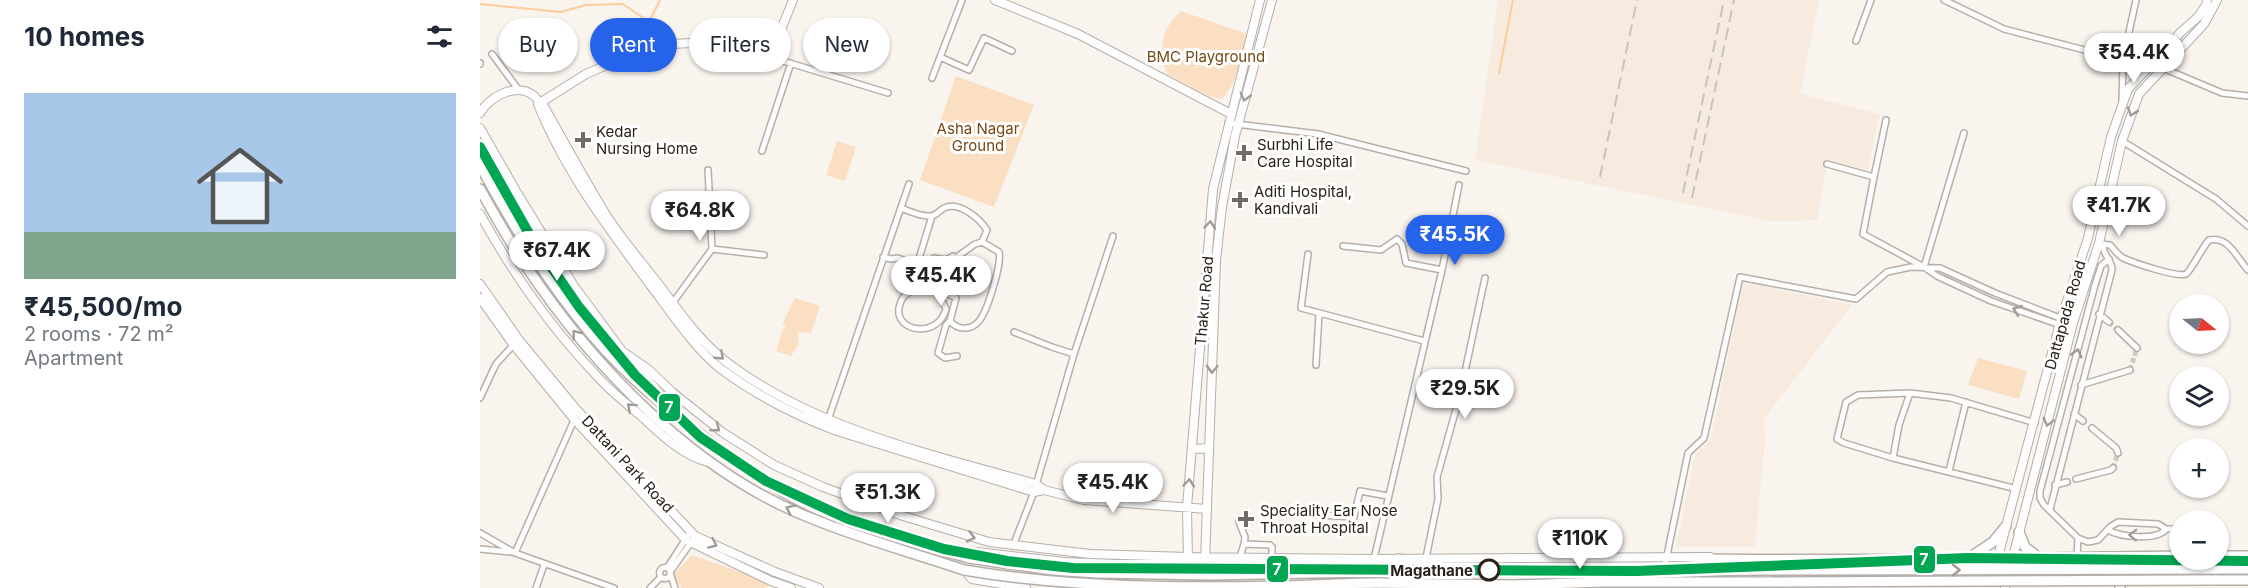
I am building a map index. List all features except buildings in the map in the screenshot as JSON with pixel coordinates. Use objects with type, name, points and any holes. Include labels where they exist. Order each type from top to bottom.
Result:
[{"type":"highway","points":[[480,165],[528,249],[552,283],[593,336],[671,413],[746,468],[816,508],[867,527],[969,558],[1052,570],[1212,575],[1664,570],[2248,569]]},
{"type":"highway","points":[[480,189],[523,262],[585,344],[615,378],[660,422],[712,463],[741,482],[812,519],[964,570],[1011,578],[1107,586],[1382,584],[1515,586],[1603,582],[1695,585],[1771,582],[2248,580]]},
{"type":"highway","points":[[1963,558],[1979,552],[1993,542],[2006,526]]},
{"type":"highway","points":[[2019,532],[2025,547],[2040,558]]},
{"type":"highway","points":[[1691,570],[1705,560],[1902,561],[1998,557],[2169,556]]},
{"type":"highway","points":[[2229,556],[2248,556]]},
{"type":"highway","points":[[2120,588],[2123,557]]},
{"type":"highway","points":[[1395,572],[1399,559]]},
{"type":"street","points":[[786,18],[793,0]]},
{"type":"street","points":[[932,78],[962,0]]},
{"type":"street","points":[[995,0],[1078,34],[1239,119],[1318,134],[1466,171]]},
{"type":"street","name":"Thakur Road","points":[[1191,588],[1187,507],[1213,189],[1260,0]]},
{"type":"street","name":"Thakur Road","points":[[1205,559],[1215,285],[1222,207],[1239,119],[1272,0]]},
{"type":"street","points":[[1856,41],[1870,0]]},
{"type":"street","points":[[1944,0],[2004,29],[2122,60]]},
{"type":"street","points":[[2122,108],[2122,60],[2136,0]]},
{"type":"street","points":[[2206,3],[2218,2]]},
{"type":"street","points":[[2005,588],[2072,326],[2101,244],[2122,141],[2139,94],[2204,24],[2218,2]]},
{"type":"street","name":"Dattapada Road","points":[[1990,588],[2061,322],[2088,238],[2111,137],[2128,89],[2150,63],[2198,17],[2206,3]]},
{"type":"street","points":[[1255,18],[1266,22]]},
{"type":"street","points":[[1990,32],[1994,24]]},
{"type":"street","points":[[940,57],[969,70],[984,38],[1012,51]]},
{"type":"street","points":[[540,102],[586,74],[641,50],[689,44]]},
{"type":"street","points":[[492,54],[518,89]]},
{"type":"street","points":[[791,63],[888,93]]},
{"type":"street","points":[[2150,63],[2222,93],[2248,96]]},
{"type":"street","points":[[762,151],[788,72]]},
{"type":"street","points":[[480,112],[502,95],[518,89],[531,92],[540,102],[607,216],[670,306],[728,363],[827,423],[1035,488],[1084,500],[1207,509]]},
{"type":"street","points":[[1228,123],[1239,119]]},
{"type":"street","points":[[1886,120],[1863,234],[1944,279],[1992,301],[2072,326]]},
{"type":"street","points":[[480,128],[574,286],[622,351],[660,394],[671,413]]},
{"type":"street","points":[[1924,267],[1964,133]]},
{"type":"street","points":[[2122,141],[2216,199],[2248,226]]},
{"type":"street","points":[[1827,164],[1874,177]]},
{"type":"street","points":[[670,306],[712,249],[708,170]]},
{"type":"street","points":[[827,423],[909,184]]},
{"type":"street","points":[[1373,561],[1442,270],[1459,185]]},
{"type":"street","points":[[917,265],[932,216],[943,208],[952,206],[961,208],[983,224],[987,230],[982,242]]},
{"type":"street","points":[[901,208],[932,216]]},
{"type":"street","points":[[480,214],[501,252],[528,291],[598,378],[667,439],[694,458],[712,463]]},
{"type":"street","points":[[1013,546],[1035,488],[1074,354],[1113,236]]},
{"type":"street","points":[[1343,246],[1381,250],[1397,239],[1402,244],[1406,263],[1442,270]]},
{"type":"street","points":[[2101,244],[2110,244],[2122,257],[2171,274],[2182,275],[2190,270],[2209,240],[2223,240],[2228,243],[2248,270]]},
{"type":"street","points":[[925,282],[935,286],[946,309],[944,317],[936,325],[917,329],[902,321],[899,307],[905,296],[925,282],[934,258],[948,260],[971,244],[982,242],[994,248],[1000,258],[980,321],[969,328],[960,328],[953,326],[950,321]]},
{"type":"street","points":[[957,356],[950,359],[945,358],[938,352],[956,298],[943,292],[954,259],[975,244]]},
{"type":"street","points":[[2050,509],[2112,270],[2101,244]]},
{"type":"street","points":[[886,248],[894,252],[898,258]]},
{"type":"street","points":[[712,249],[764,255]]},
{"type":"street","points":[[1308,254],[1301,308],[1424,341]]},
{"type":"street","points":[[883,257],[898,258],[947,276]]},
{"type":"street","points":[[2109,259],[2101,266],[2095,285],[2040,498],[2078,538],[2088,542],[2098,540],[2110,526],[2122,522],[2158,524],[2169,528]]},
{"type":"street","points":[[1664,570],[1688,453],[1704,438],[1740,277],[1856,299],[1887,272],[1911,267],[1940,268],[2061,322]]},
{"type":"street","points":[[1944,279],[1947,271]]},
{"type":"street","points":[[1426,558],[1438,498],[1437,477],[1460,395],[1485,278]]},
{"type":"street","name":"Dattani Park Road","points":[[480,284],[516,342],[667,506],[690,538],[819,588]]},
{"type":"street","points":[[1205,287],[1215,285]]},
{"type":"street","points":[[1992,301],[1995,293]]},
{"type":"street","name":"Dattani Park Road","points":[[480,298],[574,419],[661,513],[690,538],[768,583],[791,588]]},
{"type":"street","points":[[1316,365],[1319,314]]},
{"type":"street","points":[[2099,314],[2109,322]]},
{"type":"street","points":[[2118,330],[2137,348]]},
{"type":"street","points":[[1014,332],[1074,354]]},
{"type":"street","points":[[480,398],[492,371],[516,342]]},
{"type":"street","points":[[622,351],[648,369],[672,392],[722,432],[774,465],[823,487],[903,516],[963,536],[1013,546],[1090,554],[1188,559],[1373,561],[1426,558],[1754,556],[1953,556],[1963,558]]},
{"type":"street","points":[[2081,385],[2130,370]]},
{"type":"street","points":[[1893,458],[1899,425],[1910,393]]},
{"type":"street","points":[[2017,489],[1893,458],[1844,443],[1837,439],[1846,402],[1858,395],[1910,393],[1951,398],[2035,423]]},
{"type":"street","points":[[2043,394],[2054,397]]},
{"type":"street","points":[[1949,471],[1966,402]]},
{"type":"street","points":[[515,553],[578,411]]},
{"type":"street","points":[[2074,414],[2083,421]]},
{"type":"street","points":[[2092,428],[2116,448],[2118,453]]},
{"type":"street","points":[[1192,449],[1209,448]]},
{"type":"street","points":[[2076,479],[2113,468]]},
{"type":"street","points":[[2055,485],[2067,482]]},
{"type":"street","points":[[640,490],[647,484]]},
{"type":"street","points":[[1301,514],[1354,517],[1362,490],[1388,496]]},
{"type":"street","points":[[661,513],[667,506]]},
{"type":"street","points":[[1239,522],[1245,537],[1240,557]]},
{"type":"street","points":[[2108,530],[2118,535],[2156,536],[2163,533],[2166,528]]},
{"type":"street","points":[[480,533],[515,553],[614,588]]},
{"type":"street","points":[[651,588],[661,577],[666,578],[690,538]]},
{"type":"street","points":[[2077,558],[2078,538]]},
{"type":"street","points":[[1244,544],[1270,545],[1272,558]]},
{"type":"street","points":[[480,549],[515,553]]},
{"type":"street","points":[[969,558],[977,552],[1065,562],[1116,564],[1188,559]]},
{"type":"street","points":[[1205,559],[1240,557],[1373,561],[1395,572]]},
{"type":"street","points":[[1205,559],[1206,588]]},
{"type":"street","points":[[536,588],[544,564]]},
{"type":"street","points":[[964,570],[972,579],[1026,588]]},
{"type":"street","points":[[669,571],[675,588]]},
{"type":"street","points":[[762,588],[768,583],[772,571]]},
{"type":"shaded area","points":[[1498,0],[1819,0],[1800,94],[1880,114],[1868,170],[1828,160],[1817,220],[1775,222],[1475,160]]},
{"type":"shaded area","points":[[1743,282],[1852,305],[1764,419],[1765,442],[1755,546],[1676,547],[1694,457],[1712,436]]},
{"type":"green space","name":"BMC Playground","points":[[1181,11],[1247,34],[1236,77],[1222,99],[1209,96],[1167,74],[1163,57],[1163,40],[1169,25]]},
{"type":"green space","name":"Asha Nagar Ground","points":[[956,76],[1034,105],[994,207],[920,180]]},
{"type":"green space","points":[[837,141],[856,147],[845,181],[826,175]]},
{"type":"green space","points":[[795,298],[820,306],[811,333],[798,332],[799,344],[791,356],[776,351],[782,331],[786,326],[782,324]]},
{"type":"green space","points":[[1978,358],[2027,371],[2019,399],[1968,385]]},
{"type":"green space","points":[[692,555],[760,579],[768,583],[767,588],[681,588],[673,575]]},
{"type":"waterway","points":[[480,4],[561,12],[586,5],[623,4],[649,22],[660,0]]},
{"type":"waterway","points":[[1499,73],[1513,0]]},
{"type":"tunnel","points":[[2109,322],[2118,330]]},
{"type":"tunnel","points":[[2130,370],[2137,348]]},
{"type":"tunnel","points":[[2113,468],[2118,453]]},
{"type":"railway","points":[[1600,177],[1637,0]]},
{"type":"railway","points":[[1683,193],[1724,0]]},
{"type":"railway","points":[[1692,198],[1734,0]]},
{"type":"transit line","name":"7","points":[[480,147],[532,239],[579,307],[635,375],[700,437],[766,481],[848,519],[944,549],[1007,561],[1073,568],[1637,571],[1968,558],[2248,561]]},
{"type":"place","name":"Kedar Nursing Home","points":[[583,140]]},
{"type":"place","name":"Surbhi Life Care Hospital","points":[[1244,153]]},
{"type":"place","name":"Aditi Hospital, Kandivali","points":[[1240,200]]},
{"type":"place","name":"Speciality Ear Nose Throat Hospital","points":[[1246,519]]},
{"type":"place","name":"Magathane","points":[[1489,570]]}]
